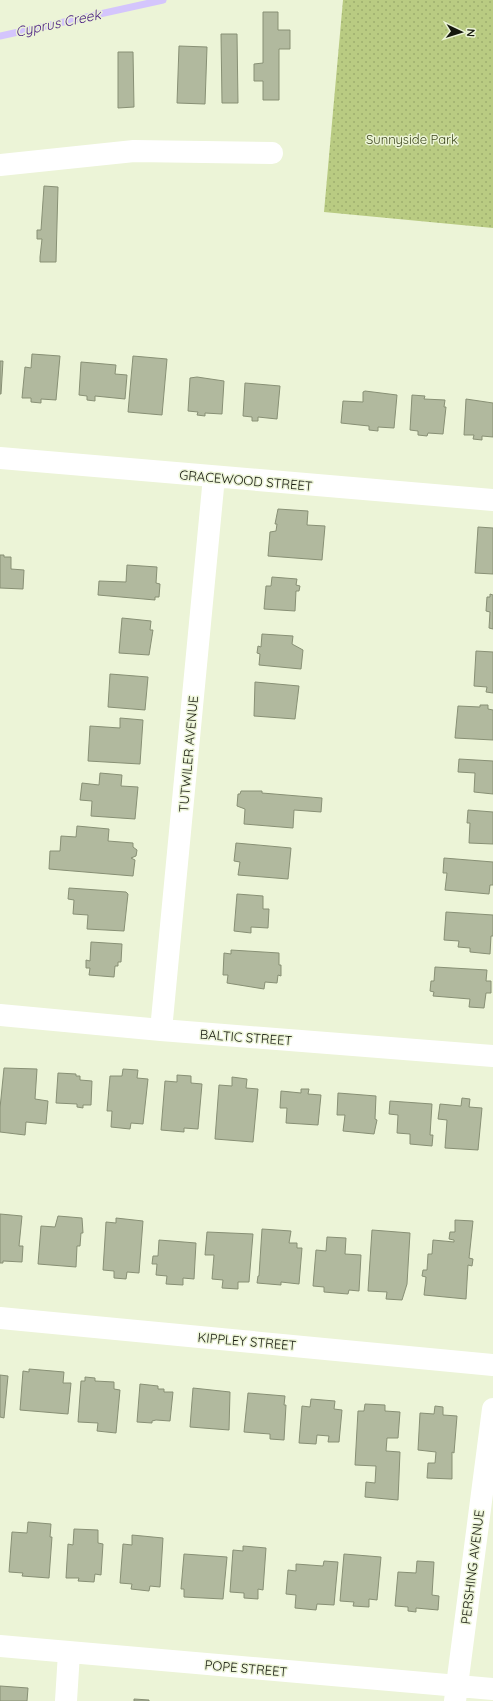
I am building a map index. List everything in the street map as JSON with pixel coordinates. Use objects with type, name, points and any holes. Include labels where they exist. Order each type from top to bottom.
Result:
[{"type":"street","points":[[0,165],[134,151],[272,153]]},
{"type":"street","name":"GRACEWOOD STREET","points":[[0,458],[493,500]]},
{"type":"street","name":"TUTWILER AVENUE","points":[[161,1030],[214,477]]},
{"type":"street","name":"BALTIC STREET","points":[[0,1015],[161,1030],[493,1056]]},
{"type":"street","name":"KIPPLEY STREET","points":[[0,1318],[493,1365]]},
{"type":"street","name":"PERSHING AVENUE","points":[[456,1693],[493,1408]]},
{"type":"street","name":"POPE STREET","points":[[0,1646],[456,1693],[493,1689]]},
{"type":"street","points":[[66,1701],[69,1653]]},
{"type":"green space","name":"Sunnyside Park","points":[[343,0],[493,0],[493,228],[324,212]]},
{"type":"building","points":[[263,12],[278,12],[278,30],[290,30],[290,49],[279,49],[279,100],[263,100],[263,81],[254,81],[254,64],[263,63]]},
{"type":"building","points":[[221,34],[237,34],[238,103],[222,103]]},
{"type":"building","points":[[179,46],[207,47],[205,104],[177,103]]},
{"type":"building","points":[[118,52],[133,52],[134,107],[118,108]]},
{"type":"building","points":[[44,186],[58,187],[56,262],[40,262],[42,239],[37,239],[37,230],[41,230]]},
{"type":"building","points":[[32,354],[60,356],[56,400],[41,399],[41,403],[31,402],[31,398],[22,398],[25,367],[31,368]]},
{"type":"building","points":[[133,356],[167,359],[162,415],[128,412]]},
{"type":"building","points":[[0,361],[3,361],[1,394],[0,394]]},
{"type":"building","points":[[81,362],[116,365],[115,374],[127,375],[125,399],[95,396],[95,401],[87,400],[87,396],[79,395]]},
{"type":"building","points":[[197,377],[224,381],[222,414],[205,413],[205,416],[197,415],[198,412],[188,411],[190,378]]},
{"type":"building","points":[[245,383],[280,386],[277,419],[258,417],[258,421],[252,421],[252,417],[243,416]]},
{"type":"building","points":[[363,392],[397,395],[394,428],[378,427],[378,431],[369,430],[369,426],[341,423],[343,401],[363,402]]},
{"type":"building","points":[[412,395],[425,396],[424,399],[445,400],[444,407],[446,407],[443,434],[428,433],[427,436],[418,435],[418,431],[410,430]]},
{"type":"building","points":[[466,399],[493,403],[493,437],[482,436],[482,440],[473,439],[474,435],[464,435]]},
{"type":"building","points":[[278,509],[308,511],[307,525],[325,526],[322,560],[268,556],[270,532],[276,531],[277,524],[275,524]]},
{"type":"building","points":[[478,527],[493,528],[493,574],[475,573]]},
{"type":"building","points":[[0,555],[4,555],[4,557],[11,557],[11,569],[24,570],[23,589],[0,588]]},
{"type":"building","points":[[127,565],[157,567],[156,583],[160,584],[159,597],[155,597],[155,600],[98,595],[99,581],[126,582]]},
{"type":"building","points":[[272,577],[297,579],[296,585],[300,586],[299,591],[296,591],[295,611],[264,609],[266,586],[271,586]]},
{"type":"building","points":[[490,594],[493,595],[493,629],[489,628],[490,612],[486,611],[487,597],[490,597]]},
{"type":"building","points":[[122,618],[151,621],[150,630],[153,630],[149,655],[119,653]]},
{"type":"building","points":[[262,634],[293,636],[292,644],[303,650],[301,669],[259,665],[260,654],[257,653],[258,646],[261,647]]},
{"type":"building","points":[[476,651],[493,652],[493,693],[486,692],[487,687],[474,686]]},
{"type":"building","points":[[110,674],[148,677],[145,710],[108,707]]},
{"type":"building","points":[[255,682],[299,686],[295,719],[254,716]]},
{"type":"building","points":[[480,705],[488,705],[488,709],[493,710],[493,740],[455,738],[458,706],[480,707]]},
{"type":"building","points":[[120,718],[143,720],[140,764],[88,761],[90,726],[120,728]]},
{"type":"building","points":[[459,759],[493,761],[493,794],[474,792],[475,773],[458,772]]},
{"type":"building","points":[[100,773],[122,775],[121,786],[138,787],[135,819],[91,816],[92,801],[80,800],[82,783],[99,785]]},
{"type":"building","points":[[241,791],[262,791],[262,793],[322,798],[321,812],[294,810],[293,828],[244,824],[245,809],[237,806],[238,794],[240,794]]},
{"type":"building","points":[[468,810],[493,812],[493,844],[469,843],[470,823],[467,823]]},
{"type":"building","points":[[77,826],[109,829],[108,841],[133,843],[133,847],[137,850],[136,856],[131,858],[135,860],[133,876],[49,869],[50,851],[60,851],[61,836],[76,837]]},
{"type":"building","points":[[236,843],[291,848],[288,879],[238,875],[240,862],[234,861]]},
{"type":"building","points":[[444,858],[493,862],[493,885],[490,885],[489,894],[445,890],[447,873],[443,873]]},
{"type":"building","points":[[69,888],[126,892],[128,894],[124,931],[87,929],[88,915],[73,914],[74,900],[68,899]]},
{"type":"building","points":[[237,894],[263,896],[263,909],[269,909],[268,928],[251,927],[251,933],[234,931]]},
{"type":"building","points":[[446,912],[493,915],[493,936],[491,936],[490,954],[470,952],[470,948],[458,947],[459,941],[444,940]]},
{"type":"building","points":[[91,942],[122,944],[121,962],[118,962],[118,966],[115,966],[114,977],[89,975],[90,968],[86,968],[86,960],[90,961]]},
{"type":"building","points":[[231,950],[279,953],[281,976],[278,975],[277,983],[265,982],[264,989],[227,983],[228,975],[223,975],[224,953],[231,954]]},
{"type":"building","points":[[435,967],[487,970],[486,981],[491,981],[491,993],[486,993],[484,1008],[469,1007],[470,999],[433,996],[434,992],[430,991],[431,981],[434,981]]},
{"type":"building","points":[[4,1068],[37,1069],[35,1099],[48,1101],[46,1124],[26,1122],[25,1135],[0,1132],[0,1108]]},
{"type":"building","points":[[123,1069],[138,1070],[137,1078],[148,1079],[143,1124],[131,1123],[130,1129],[111,1127],[112,1111],[107,1111],[110,1076],[122,1076]]},
{"type":"building","points":[[58,1073],[76,1074],[76,1076],[80,1076],[80,1080],[92,1081],[91,1105],[83,1105],[83,1108],[77,1107],[77,1104],[56,1103]]},
{"type":"building","points":[[177,1075],[191,1076],[191,1083],[202,1084],[198,1129],[184,1128],[184,1132],[161,1130],[165,1081],[177,1082]]},
{"type":"building","points":[[232,1077],[247,1079],[246,1088],[258,1089],[253,1142],[215,1139],[219,1085],[232,1086]]},
{"type":"building","points":[[301,1089],[309,1089],[308,1094],[321,1095],[318,1125],[286,1123],[287,1108],[280,1108],[281,1091],[301,1093]]},
{"type":"building","points":[[338,1093],[376,1096],[375,1119],[377,1120],[374,1134],[343,1131],[345,1115],[337,1115]]},
{"type":"building","points":[[462,1098],[470,1099],[469,1107],[482,1108],[478,1150],[445,1148],[447,1120],[438,1119],[440,1104],[461,1106]]},
{"type":"building","points":[[390,1101],[432,1104],[430,1135],[433,1135],[432,1146],[410,1144],[410,1134],[397,1133],[398,1115],[389,1114]]},
{"type":"building","points":[[0,1214],[22,1216],[19,1246],[23,1246],[22,1262],[3,1261],[3,1263],[0,1263]]},
{"type":"building","points":[[58,1216],[82,1218],[83,1233],[81,1233],[80,1246],[77,1246],[76,1267],[38,1264],[41,1226],[55,1227]]},
{"type":"building","points":[[116,1218],[143,1221],[139,1273],[127,1272],[126,1279],[114,1278],[114,1271],[103,1270],[106,1222],[116,1223]]},
{"type":"building","points":[[455,1220],[473,1221],[469,1258],[473,1259],[472,1266],[468,1265],[466,1299],[424,1295],[426,1277],[422,1276],[423,1270],[427,1270],[428,1254],[432,1254],[433,1240],[454,1242],[454,1240],[449,1239],[450,1232],[455,1232]]},
{"type":"building","points":[[262,1229],[291,1231],[289,1243],[297,1243],[297,1248],[302,1248],[299,1284],[281,1282],[281,1285],[257,1283],[259,1276]]},
{"type":"building","points":[[372,1230],[410,1233],[407,1284],[402,1300],[386,1299],[387,1292],[368,1291]]},
{"type":"building","points":[[207,1232],[253,1234],[249,1282],[238,1282],[238,1289],[222,1288],[223,1280],[212,1279],[214,1255],[205,1255]]},
{"type":"building","points":[[327,1237],[346,1238],[345,1254],[361,1255],[359,1291],[349,1290],[348,1294],[324,1292],[324,1287],[313,1286],[316,1250],[326,1251]]},
{"type":"building","points":[[159,1240],[196,1243],[194,1279],[183,1278],[183,1285],[166,1284],[167,1276],[156,1275],[157,1264],[152,1264],[153,1256],[158,1256]]},
{"type":"building","points":[[29,1369],[64,1372],[63,1383],[71,1383],[68,1414],[20,1410],[23,1371],[29,1372]]},
{"type":"building","points":[[0,1375],[8,1376],[4,1418],[0,1417]]},
{"type":"building","points":[[85,1377],[95,1378],[95,1381],[114,1382],[114,1389],[120,1390],[116,1433],[97,1431],[98,1423],[78,1422],[81,1381],[85,1381]]},
{"type":"building","points":[[140,1384],[158,1386],[158,1389],[164,1389],[164,1392],[173,1392],[170,1421],[156,1420],[152,1421],[152,1423],[137,1422]]},
{"type":"building","points":[[193,1388],[230,1392],[229,1430],[190,1427]]},
{"type":"building","points":[[248,1393],[285,1396],[284,1405],[286,1405],[284,1440],[270,1439],[270,1434],[244,1432]]},
{"type":"building","points":[[311,1399],[335,1401],[334,1409],[342,1410],[339,1442],[328,1442],[329,1436],[317,1435],[316,1444],[299,1443],[302,1406],[310,1407]]},
{"type":"building","points":[[365,1404],[385,1405],[385,1411],[400,1412],[398,1438],[387,1438],[386,1451],[400,1452],[398,1500],[365,1497],[366,1482],[375,1483],[376,1466],[355,1465],[358,1411],[364,1411]]},
{"type":"building","points":[[435,1406],[443,1407],[443,1415],[457,1416],[454,1453],[452,1452],[452,1479],[427,1478],[428,1463],[435,1463],[436,1452],[418,1450],[420,1413],[434,1414]]},
{"type":"building","points":[[28,1522],[51,1524],[50,1537],[52,1537],[49,1578],[22,1576],[23,1573],[9,1572],[12,1532],[27,1533]]},
{"type":"building","points":[[74,1529],[98,1530],[98,1543],[103,1544],[101,1575],[95,1574],[94,1582],[78,1581],[79,1578],[66,1578],[68,1544],[73,1545]]},
{"type":"building","points":[[132,1535],[163,1538],[160,1587],[150,1586],[149,1591],[131,1589],[132,1584],[120,1583],[123,1544],[132,1545]]},
{"type":"building","points":[[243,1546],[266,1548],[263,1590],[258,1589],[258,1599],[244,1598],[244,1593],[230,1592],[233,1550],[243,1551]]},
{"type":"building","points":[[184,1554],[227,1557],[223,1599],[184,1597],[184,1589],[181,1589]]},
{"type":"building","points":[[344,1554],[381,1557],[377,1600],[369,1599],[369,1607],[353,1606],[354,1602],[340,1601]]},
{"type":"building","points":[[324,1561],[338,1562],[334,1605],[317,1604],[316,1610],[295,1608],[296,1595],[286,1594],[288,1570],[296,1571],[296,1564],[323,1566]]},
{"type":"building","points":[[417,1561],[434,1562],[432,1595],[439,1596],[438,1610],[416,1608],[416,1612],[408,1611],[408,1607],[395,1606],[398,1572],[416,1573]]},
{"type":"building","points":[[0,1686],[28,1688],[27,1701],[0,1701]]},
{"type":"building","points":[[134,1699],[149,1700],[149,1701],[134,1701]]},
{"type":"waterway","name":"Cyprus Creek","points":[[0,36],[163,0]]}]
